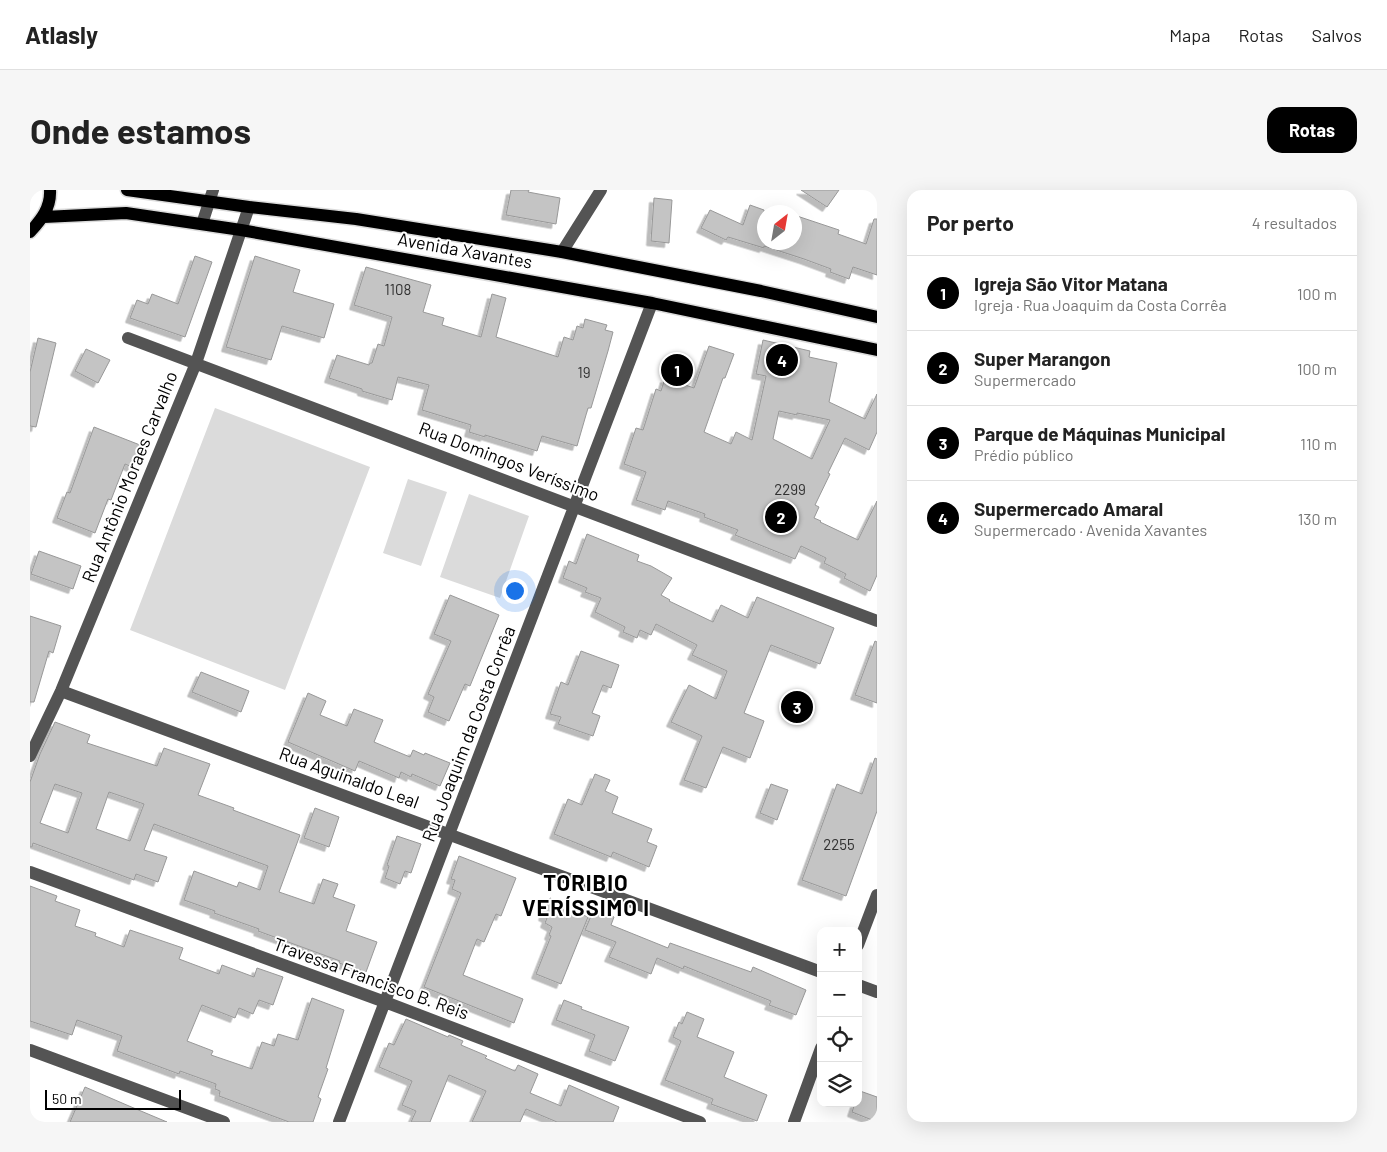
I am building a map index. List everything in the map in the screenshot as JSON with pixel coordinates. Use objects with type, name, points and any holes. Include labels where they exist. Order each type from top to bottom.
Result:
[{"type":"main road","points":[[30,232],[44,217],[51,197],[50,190]]},
{"type":"main road","name":"Avenida Xavantes","points":[[127,190],[211,196],[249,207],[356,219],[562,252],[743,287],[877,317]]},
{"type":"main road","name":"Avenida Xavantes","points":[[44,217],[126,213],[241,230],[652,303],[877,350]]},
{"type":"street","points":[[562,252],[601,190]]},
{"type":"street","points":[[202,224],[211,196]]},
{"type":"street","name":"Rua Antônio Moraes Carvalho","points":[[30,756],[61,691],[196,363],[249,207]]},
{"type":"street","name":"Rua Joaquim da Costa Corrêa","points":[[339,1122],[652,303]]},
{"type":"street","name":"Rua Domingos Veríssimo","points":[[128,338],[877,620]]},
{"type":"street","name":"Rua Aguinaldo Leal","points":[[61,691],[817,971]]},
{"type":"street","name":"Travessa Francisco B. Reis","points":[[30,872],[385,1002],[700,1122]]},
{"type":"street","points":[[862,934],[877,895]]},
{"type":"street","points":[[862,986],[877,992]]},
{"type":"street","points":[[30,1050],[224,1122]]},
{"type":"street","points":[[794,1122],[817,1059]]},
{"type":"shaded area","points":[[215,408],[370,467],[285,690],[130,630]]},
{"type":"shaded area","points":[[408,479],[447,492],[421,566],[383,553]]},
{"type":"shaded area","points":[[469,494],[529,516],[500,598],[440,577]]},
{"type":"building","points":[[511,190],[529,190],[528,192],[560,198],[556,224],[506,215]]},
{"type":"building","points":[[801,190],[839,190],[827,207]]},
{"type":"building","points":[[654,198],[672,200],[669,243],[651,241]]},
{"type":"building","points":[[750,205],[757,208],[757,246],[728,237],[726,240],[701,228],[710,210],[743,225]]},
{"type":"building","points":[[802,218],[839,230],[838,234],[866,244],[874,219],[877,219],[877,275],[853,267],[849,279],[830,272],[831,269],[776,250],[802,250]]},
{"type":"building","points":[[195,256],[212,262],[185,337],[130,318],[137,300],[148,304],[152,294],[178,304]]},
{"type":"building","points":[[255,256],[300,270],[293,292],[334,304],[324,338],[282,326],[271,360],[226,347]]},
{"type":"building","points":[[366,267],[431,285],[423,312],[444,318],[442,325],[481,337],[492,294],[506,298],[496,337],[558,357],[564,337],[573,340],[577,326],[583,328],[585,319],[607,325],[605,330],[613,332],[591,408],[588,408],[577,446],[542,436],[537,451],[469,432],[471,425],[422,410],[429,385],[398,377],[392,400],[329,378],[337,355],[369,365],[372,363],[378,344],[384,346],[392,317],[354,305]]},
{"type":"building","points":[[38,338],[56,343],[36,427],[30,426],[30,372]]},
{"type":"building","points":[[763,340],[810,351],[809,357],[837,363],[829,402],[865,419],[877,394],[877,432],[869,450],[845,438],[815,505],[819,507],[814,518],[858,540],[877,501],[877,575],[870,591],[844,578],[846,574],[824,563],[826,558],[801,546],[795,559],[735,535],[738,530],[704,517],[705,514],[668,501],[665,510],[636,500],[646,472],[624,464],[636,428],[643,430],[656,389],[661,391],[665,378],[694,388],[709,346],[734,354],[725,378],[723,378],[704,432],[731,444],[736,432],[752,440],[766,376],[756,374]],"holes":[[[779,411],[797,415],[797,413],[830,420],[812,459],[773,439]]]},
{"type":"building","points":[[86,349],[110,360],[98,383],[75,371]]},
{"type":"building","points":[[94,427],[140,445],[132,467],[125,464],[111,500],[108,499],[95,533],[57,518],[67,492],[70,493]]},
{"type":"building","points":[[587,534],[639,555],[637,561],[651,566],[672,578],[661,595],[669,601],[713,622],[721,605],[748,618],[757,597],[834,628],[820,664],[771,645],[744,713],[764,721],[750,758],[723,747],[706,788],[684,780],[702,736],[671,722],[689,685],[716,699],[727,671],[692,655],[697,645],[656,624],[651,635],[640,630],[637,638],[623,632],[625,627],[595,612],[601,598],[585,592],[587,588],[563,578],[569,561],[576,564]]},
{"type":"building","points":[[39,551],[81,566],[73,589],[31,574]]},
{"type":"building","points":[[450,595],[499,615],[470,686],[465,684],[449,721],[428,712],[434,697],[428,694],[451,641],[434,634]]},
{"type":"building","points":[[30,616],[61,626],[53,653],[49,651],[34,702],[30,702]]},
{"type":"building","points":[[875,641],[877,642],[877,703],[855,695]]},
{"type":"building","points":[[581,651],[619,665],[611,688],[603,685],[592,713],[600,716],[593,736],[558,724],[561,717],[550,714],[561,682],[568,685]]},
{"type":"building","points":[[201,672],[249,691],[241,712],[192,692]]},
{"type":"building","points":[[308,693],[326,701],[320,715],[347,726],[354,709],[383,720],[374,742],[410,757],[413,750],[450,763],[440,786],[412,774],[411,777],[401,772],[399,778],[359,761],[355,771],[288,742]]},
{"type":"building","points":[[55,722],[90,735],[87,743],[157,766],[164,748],[210,764],[198,795],[300,835],[279,892],[314,904],[323,879],[338,884],[333,897],[355,905],[346,931],[377,942],[366,972],[258,931],[259,929],[184,900],[194,871],[237,887],[239,882],[260,890],[268,866],[154,824],[144,850],[167,857],[158,882],[136,874],[134,880],[33,843],[32,847],[30,847],[30,782],[40,754]],"holes":[[[55,784],[82,793],[68,833],[40,823]],[[109,792],[144,804],[130,841],[96,829]]]},
{"type":"building","points":[[875,758],[877,759],[877,811],[846,896],[802,880],[837,784],[862,794]]},
{"type":"building","points":[[595,774],[610,780],[605,791],[618,797],[612,813],[652,829],[647,842],[657,846],[649,867],[613,852],[611,857],[554,834],[568,799],[582,805]]},
{"type":"building","points":[[771,784],[788,790],[777,820],[760,813]]},
{"type":"building","points":[[315,808],[339,817],[329,847],[304,838]]},
{"type":"building","points":[[397,836],[421,844],[411,873],[405,871],[400,884],[385,878],[389,866],[387,865]]},
{"type":"building","points":[[459,856],[516,878],[501,916],[496,914],[484,942],[477,939],[463,975],[523,999],[514,1023],[424,987],[461,893],[452,889],[455,880],[451,879]]},
{"type":"building","points":[[30,886],[57,896],[55,901],[80,910],[75,926],[96,933],[95,936],[124,947],[130,930],[183,948],[179,959],[219,974],[222,965],[254,977],[257,968],[283,977],[273,1005],[259,1000],[253,1014],[239,1008],[235,1018],[202,1005],[187,1041],[213,1051],[211,1055],[252,1069],[262,1042],[274,1046],[278,1034],[298,1040],[312,998],[344,1010],[326,1068],[328,1069],[318,1097],[321,1099],[313,1122],[289,1122],[219,1096],[220,1091],[215,1089],[216,1084],[180,1071],[179,1074],[117,1051],[122,1036],[77,1020],[72,1035],[30,1021]]},
{"type":"building","points":[[550,898],[562,903],[561,906],[588,917],[561,984],[536,974],[551,936],[549,935],[552,927],[545,923],[547,918],[543,916]]},
{"type":"building","points":[[594,909],[614,917],[611,925],[668,948],[670,943],[751,972],[753,967],[806,990],[796,1015],[769,1005],[771,1001],[684,966],[683,969],[657,958],[651,974],[609,957],[616,942],[585,930]]},
{"type":"building","points":[[564,1000],[582,1007],[581,1009],[629,1027],[615,1061],[589,1051],[595,1035],[556,1020]]},
{"type":"building","points":[[687,1012],[704,1019],[697,1037],[734,1052],[724,1077],[767,1095],[757,1121],[711,1104],[713,1099],[665,1080],[681,1041],[673,1037],[679,1022],[682,1024]]},
{"type":"building","points":[[406,1019],[448,1037],[449,1035],[463,1041],[461,1045],[515,1071],[518,1065],[538,1074],[530,1093],[561,1106],[569,1085],[619,1107],[613,1122],[557,1122],[526,1109],[520,1122],[472,1122],[486,1091],[449,1075],[430,1122],[411,1122],[416,1111],[402,1105],[412,1081],[379,1067],[389,1043],[394,1045]]},
{"type":"building","points":[[85,1087],[129,1106],[167,1122],[70,1122]]},
{"type":"building","points":[[862,1092],[877,1097],[877,1122],[852,1112],[854,1107],[862,1107]]},
{"type":"place","name":"Supermercado Amaral","points":[[782,360]]},
{"type":"place","name":"Igreja São Vitor Matana","points":[[677,370]]},
{"type":"place","name":"Super Marangon","points":[[781,517]]},
{"type":"place","name":"Parque de Máquinas Municipal","points":[[797,707]]},
{"type":"district","name":"TORIBIO VERÍSSIMO I","points":[[586,896]]}]
